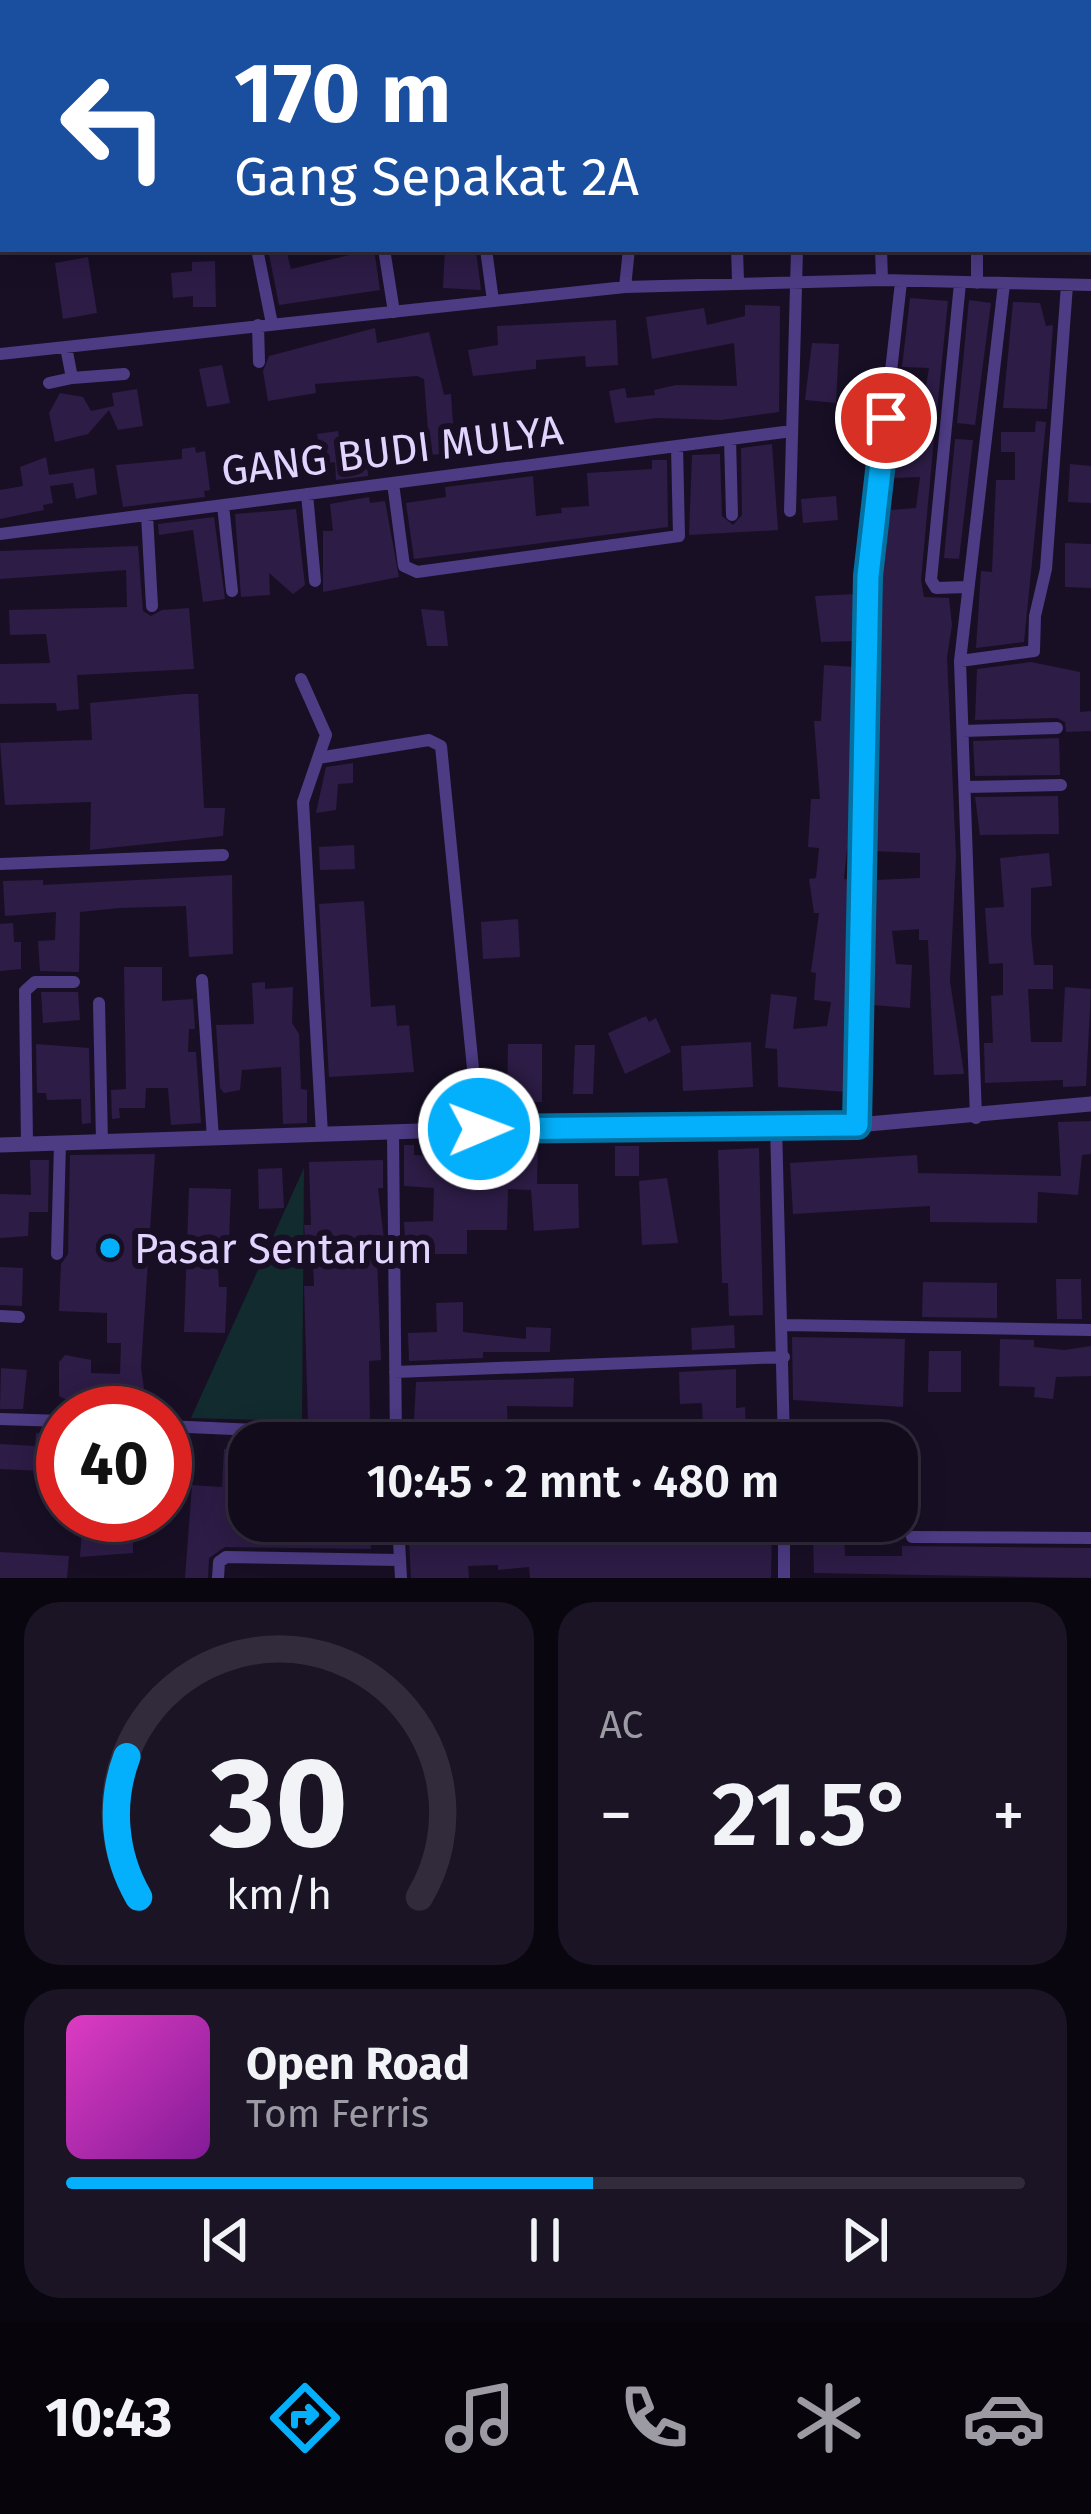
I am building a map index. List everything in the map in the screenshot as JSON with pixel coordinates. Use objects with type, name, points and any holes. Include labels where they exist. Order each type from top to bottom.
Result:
[{"type":"street","points":[[256,252],[265,325],[259,362]]},
{"type":"street","points":[[384,252],[394,312]]},
{"type":"street","points":[[486,252],[493,301]]},
{"type":"street","points":[[625,287],[628,252]]},
{"type":"street","points":[[737,252],[738,281]]},
{"type":"street","points":[[790,511],[797,252]]},
{"type":"street","points":[[880,252],[881,280]]},
{"type":"street","points":[[977,252],[977,284]]},
{"type":"street","points":[[0,354],[625,287],[799,280],[1091,285]]},
{"type":"street","points":[[857,1125],[868,576],[901,282]]},
{"type":"street","points":[[961,283],[931,580],[936,588],[967,586]]},
{"type":"street","points":[[976,1118],[960,661],[967,586],[976,557],[1004,284]]},
{"type":"street","points":[[960,661],[1034,651],[1035,616],[1046,569],[1067,285]]},
{"type":"street","points":[[66,347],[72,378]]},
{"type":"street","points":[[50,383],[124,374]]},
{"type":"street","name":"GANG BUDI MULYA","points":[[0,535],[792,431]]},
{"type":"street","points":[[730,439],[732,515]]},
{"type":"street","points":[[393,483],[406,568],[464,566],[679,536],[677,446]]},
{"type":"street","points":[[307,494],[315,581]]},
{"type":"street","points":[[223,505],[232,591]]},
{"type":"street","points":[[147,514],[152,606]]},
{"type":"street","points":[[301,679],[326,735],[303,802],[322,1134]]},
{"type":"street","points":[[963,731],[1057,728]]},
{"type":"street","points":[[318,758],[429,740],[441,746],[479,1129]]},
{"type":"street","points":[[965,788],[1061,785]]},
{"type":"street","points":[[0,864],[224,855]]},
{"type":"street","points":[[202,980],[205,1081],[213,1138]]},
{"type":"street","points":[[27,1144],[25,991],[35,982],[74,982]]},
{"type":"street","points":[[99,1003],[102,1142]]},
{"type":"street","points":[[0,1145],[479,1129],[857,1125],[976,1118],[1091,1104]]},
{"type":"street","points":[[776,1125],[784,1422]]},
{"type":"street","points":[[394,1132],[396,1422]]},
{"type":"street","points":[[57,1254],[60,1143]]},
{"type":"street","points":[[0,1316],[19,1317]]},
{"type":"street","points":[[784,1325],[1091,1330]]},
{"type":"street","points":[[395,1372],[784,1357]]},
{"type":"street","points":[[0,1419],[36,1420]]},
{"type":"street","points":[[192,1428],[228,1430]]},
{"type":"street","points":[[918,1537],[1091,1538]]},
{"type":"street","points":[[399,1542],[400,1578]]},
{"type":"street","points":[[784,1542],[784,1578]]},
{"type":"street","points":[[218,1578],[219,1562],[226,1557],[400,1560]]},
{"type":"green space","points":[[304,1168],[302,1421],[192,1416]]},
{"type":"building","points":[[269,252],[287,252],[291,269],[374,252],[380,290],[279,305]]},
{"type":"building","points":[[445,252],[476,252],[481,290],[443,288]]},
{"type":"building","points":[[88,257],[97,313],[63,319],[55,263]]},
{"type":"building","points":[[215,261],[216,307],[193,307],[193,296],[173,298],[171,273],[192,271],[192,262]]},
{"type":"building","points":[[910,298],[948,301],[936,420],[897,415],[898,399],[923,403],[929,368],[902,367]]},
{"type":"building","points":[[969,300],[991,303],[975,425],[957,423]]},
{"type":"building","points":[[1013,302],[1040,303],[1046,326],[1053,325],[1047,409],[1003,408]]},
{"type":"building","points":[[745,305],[780,306],[779,412],[721,420],[657,418],[615,423],[609,391],[625,388],[627,398],[655,395],[654,390],[676,385],[737,386],[734,343],[652,359],[646,317],[704,308],[707,325],[745,316]]},
{"type":"building","points":[[616,320],[618,365],[586,367],[585,356],[536,360],[536,369],[473,376],[468,350],[498,345],[497,326]]},
{"type":"building","points":[[375,328],[377,343],[429,332],[444,395],[451,394],[455,453],[430,455],[424,379],[417,376],[315,384],[316,393],[268,401],[263,371],[269,356]]},
{"type":"building","points":[[812,343],[839,344],[836,403],[805,400]]},
{"type":"building","points":[[222,365],[230,403],[207,407],[199,369]]},
{"type":"building","points":[[137,389],[143,426],[118,430],[109,410],[88,434],[55,442],[49,413],[60,393],[83,397],[91,411],[114,406],[112,393]]},
{"type":"building","points":[[1036,421],[1046,422],[1024,642],[976,648],[981,571],[992,572],[996,480],[1015,480],[1015,452],[1001,452],[1001,432],[1035,432]]},
{"type":"building","points":[[338,431],[341,450],[367,449],[368,476],[336,480],[335,462],[322,464],[317,434]]},
{"type":"building","points":[[920,438],[934,438],[921,580],[924,597],[949,598],[952,625],[947,657],[956,857],[950,981],[964,1074],[934,1075],[928,940],[919,940],[919,929],[892,931],[896,964],[912,965],[910,1008],[873,1005],[875,880],[920,878],[920,853],[873,851],[883,534],[890,510],[916,508],[920,477],[892,478],[893,450],[920,449]]},
{"type":"building","points":[[955,439],[973,440],[959,559],[944,558]]},
{"type":"building","points":[[772,444],[778,530],[689,535],[692,455],[720,454],[722,516],[733,525],[742,515],[741,448]]},
{"type":"building","points":[[195,447],[196,453],[205,451],[210,490],[204,491],[205,497],[123,507],[116,465],[182,459],[182,449]]},
{"type":"building","points":[[46,457],[49,475],[94,468],[97,494],[76,499],[73,483],[50,486],[53,503],[43,505],[44,510],[0,519],[0,490],[23,486],[20,467]]},
{"type":"building","points":[[652,460],[667,460],[668,527],[414,559],[406,503],[446,497],[445,487],[533,476],[536,516],[562,513],[561,508],[589,506],[587,473],[652,469]]},
{"type":"building","points":[[1070,464],[1091,466],[1091,503],[1068,502]]},
{"type":"building","points":[[836,496],[838,520],[803,523],[801,499]]},
{"type":"building","points":[[369,497],[370,503],[385,501],[399,577],[323,592],[323,531],[333,531],[330,504]]},
{"type":"building","points":[[296,509],[305,585],[293,594],[269,573],[270,595],[241,597],[235,514]]},
{"type":"building","points":[[214,517],[225,599],[203,602],[193,530],[159,535],[158,524]]},
{"type":"building","points":[[1065,543],[1091,544],[1091,588],[1065,587]]},
{"type":"building","points":[[138,546],[143,611],[151,616],[162,610],[189,608],[194,669],[77,675],[79,709],[57,711],[56,703],[0,704],[0,664],[50,663],[46,634],[10,635],[9,610],[127,607],[126,570],[0,579],[0,551]]},
{"type":"building","points":[[855,594],[855,641],[821,642],[815,596]]},
{"type":"building","points":[[421,609],[444,611],[448,646],[427,646]]},
{"type":"building","points":[[1031,662],[1080,672],[1080,712],[1091,711],[1091,731],[1066,732],[1065,722],[1057,718],[975,720],[977,669]]},
{"type":"building","points":[[824,665],[856,667],[852,849],[847,849],[844,879],[851,880],[847,1092],[778,1087],[777,1049],[765,1048],[771,994],[797,997],[793,1029],[827,1026],[831,1002],[814,1000],[816,973],[811,972],[819,913],[814,913],[809,879],[816,878],[819,848],[808,847],[811,799],[820,799],[814,721],[821,721]]},
{"type":"building","points":[[198,694],[204,808],[225,808],[223,836],[90,850],[91,802],[5,805],[0,743],[92,740],[90,703]]},
{"type":"building","points":[[1059,738],[1060,775],[975,776],[973,741]]},
{"type":"building","points":[[353,763],[353,783],[338,784],[336,810],[316,813],[326,767]]},
{"type":"building","points":[[1058,796],[1059,834],[980,835],[975,797]]},
{"type":"building","points":[[354,845],[355,869],[320,870],[319,847]]},
{"type":"building","points":[[1049,853],[1052,886],[1031,888],[1031,934],[1034,965],[1053,965],[1053,989],[1028,989],[1031,1042],[1062,1042],[1065,987],[1091,989],[1086,1086],[1063,1087],[1063,1080],[985,1083],[984,1043],[993,1043],[991,996],[1003,995],[1003,963],[989,964],[985,908],[1004,907],[1000,858]]},
{"type":"building","points":[[232,875],[233,954],[189,957],[186,906],[119,908],[80,912],[79,972],[40,971],[38,941],[55,940],[56,912],[5,916],[3,881],[43,880],[43,885]]},
{"type":"building","points":[[364,901],[371,1007],[395,1005],[397,1026],[409,1025],[414,1072],[329,1077],[319,904]]},
{"type":"building","points":[[518,919],[520,957],[483,959],[481,922]]},
{"type":"building","points":[[13,923],[14,942],[21,942],[21,969],[0,971],[0,924]]},
{"type":"building","points":[[124,967],[162,967],[162,1001],[193,999],[195,1029],[189,1029],[188,1052],[196,1052],[201,1123],[171,1125],[168,1088],[146,1088],[145,1108],[119,1108],[120,1118],[112,1119],[111,1090],[126,1089]]},
{"type":"building","points":[[265,982],[265,989],[293,987],[292,1023],[299,1034],[307,1123],[283,1124],[281,1067],[242,1070],[240,1090],[224,1093],[220,1088],[216,1025],[254,1024],[252,983]]},
{"type":"building","points":[[41,992],[78,992],[80,1020],[43,1023]]},
{"type":"building","points":[[646,1016],[649,1022],[656,1018],[671,1052],[625,1074],[608,1033]]},
{"type":"building","points":[[751,1042],[753,1087],[683,1091],[681,1046]]},
{"type":"building","points":[[36,1044],[89,1048],[91,1123],[82,1124],[81,1099],[47,1100],[46,1093],[37,1093]]},
{"type":"building","points":[[508,1044],[542,1044],[542,1102],[507,1102]]},
{"type":"building","points":[[575,1045],[595,1045],[593,1094],[573,1094]]},
{"type":"building","points":[[1091,1121],[1091,1154],[1082,1155],[1078,1195],[1038,1192],[1037,1223],[930,1222],[930,1206],[793,1214],[790,1163],[917,1155],[918,1173],[1061,1176],[1058,1122]]},
{"type":"building","points":[[538,1144],[537,1184],[578,1184],[579,1228],[534,1231],[531,1190],[508,1189],[507,1230],[467,1230],[467,1254],[433,1254],[433,1239],[405,1239],[404,1222],[433,1221],[434,1188],[404,1186],[404,1145],[414,1145],[414,1155],[472,1157],[472,1146]]},
{"type":"building","points":[[615,1146],[639,1146],[639,1176],[615,1176]]},
{"type":"building","points":[[759,1148],[763,1315],[729,1316],[728,1283],[722,1283],[718,1150]]},
{"type":"building","points":[[155,1154],[144,1386],[59,1386],[59,1362],[65,1355],[91,1360],[91,1373],[120,1374],[121,1343],[107,1343],[107,1313],[59,1311],[61,1264],[68,1254],[70,1155]]},
{"type":"building","points":[[30,1160],[49,1160],[48,1212],[29,1212],[28,1236],[0,1238],[0,1194],[31,1195]]},
{"type":"building","points":[[383,1160],[383,1188],[378,1188],[384,1240],[379,1240],[377,1259],[381,1360],[369,1361],[370,1422],[308,1422],[304,1286],[314,1286],[304,1225],[311,1225],[309,1162]]},
{"type":"building","points":[[282,1168],[284,1208],[259,1209],[258,1169]]},
{"type":"building","points":[[667,1178],[678,1243],[642,1245],[639,1181]]},
{"type":"building","points":[[189,1188],[231,1189],[228,1266],[218,1267],[219,1287],[227,1287],[225,1333],[184,1332]]},
{"type":"building","points":[[0,1267],[23,1268],[22,1306],[0,1305]]},
{"type":"building","points":[[1056,1279],[1081,1279],[1082,1319],[1057,1319]]},
{"type":"building","points":[[923,1282],[997,1283],[997,1318],[922,1317]]},
{"type":"building","points":[[463,1302],[463,1332],[526,1339],[526,1327],[551,1328],[550,1352],[483,1352],[483,1358],[409,1361],[408,1333],[437,1332],[436,1303]]},
{"type":"building","points":[[734,1325],[735,1348],[692,1350],[691,1328]]},
{"type":"building","points":[[792,1337],[905,1339],[903,1407],[793,1400]]},
{"type":"building","points":[[1000,1339],[1034,1340],[1034,1347],[1064,1350],[1091,1346],[1091,1376],[1056,1377],[1053,1399],[1034,1397],[1035,1387],[999,1386]]},
{"type":"building","points":[[929,1351],[961,1351],[961,1392],[928,1392]]},
{"type":"building","points":[[1,1368],[27,1370],[23,1409],[0,1409]]},
{"type":"building","points":[[736,1369],[736,1408],[745,1407],[746,1422],[703,1422],[702,1403],[680,1404],[679,1372]]},
{"type":"building","points":[[574,1378],[573,1407],[507,1406],[508,1422],[414,1422],[416,1382]]},
{"type":"building","points":[[36,1433],[36,1471],[0,1469],[0,1444],[35,1446]]},
{"type":"building","points":[[224,1449],[228,1449],[228,1542],[371,1542],[371,1549],[225,1547],[209,1558],[208,1578],[185,1578],[188,1542],[192,1542],[192,1485],[222,1487]]},
{"type":"building","points":[[81,1542],[133,1542],[133,1553],[80,1557]]},
{"type":"building","points":[[409,1542],[772,1542],[771,1578],[530,1578],[529,1567],[498,1570],[498,1565],[468,1566],[469,1578],[411,1578]]},
{"type":"building","points":[[813,1542],[845,1542],[845,1556],[902,1556],[902,1546],[1091,1548],[1091,1578],[814,1573]]},
{"type":"building","points":[[0,1552],[69,1556],[67,1578],[0,1578]]},
{"type":"place","name":"Pasar Sentarum","points":[[110,1248]]},
{"type":"route","points":[[479,1129],[857,1125],[868,576],[886,418]]}]
